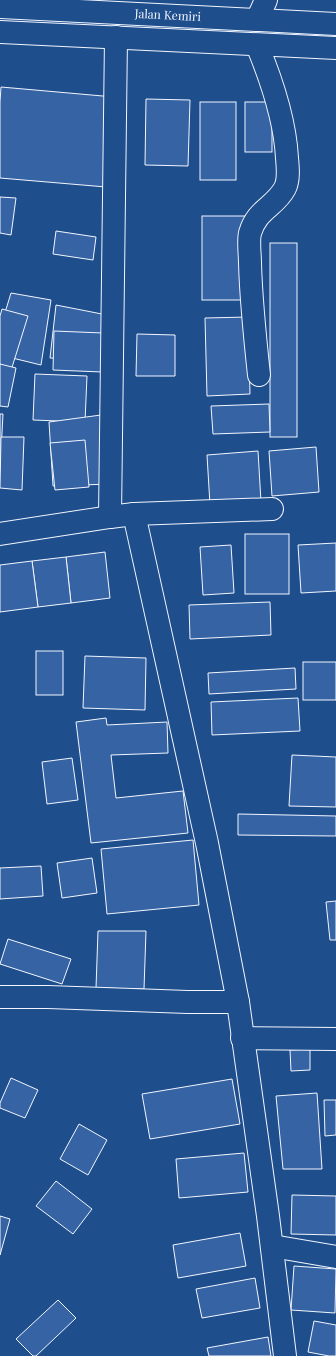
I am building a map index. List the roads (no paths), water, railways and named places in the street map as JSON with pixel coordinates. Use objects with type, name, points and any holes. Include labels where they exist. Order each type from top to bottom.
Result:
[{"type":"main road","points":[[266,0],[266,21]]},
{"type":"main road","name":"Jalan Kemiri","points":[[0,7],[336,24]]},
{"type":"main road","name":"Jalan Kemiri","points":[[0,32],[336,48]]},
{"type":"main road","points":[[110,516],[116,37]]},
{"type":"main road","points":[[259,375],[251,284],[250,235],[254,222],[260,214],[281,195],[286,186],[288,170],[286,143],[266,45]]},
{"type":"main road","points":[[0,534],[110,516],[272,509]]},
{"type":"main road","points":[[134,514],[206,836],[238,1002],[272,1246],[285,1356]]},
{"type":"main road","points":[[0,1000],[48,997],[188,1002],[238,1002]]},
{"type":"main road","points":[[242,1038],[336,1039]]},
{"type":"main road","points":[[272,1246],[336,1257]]}]
